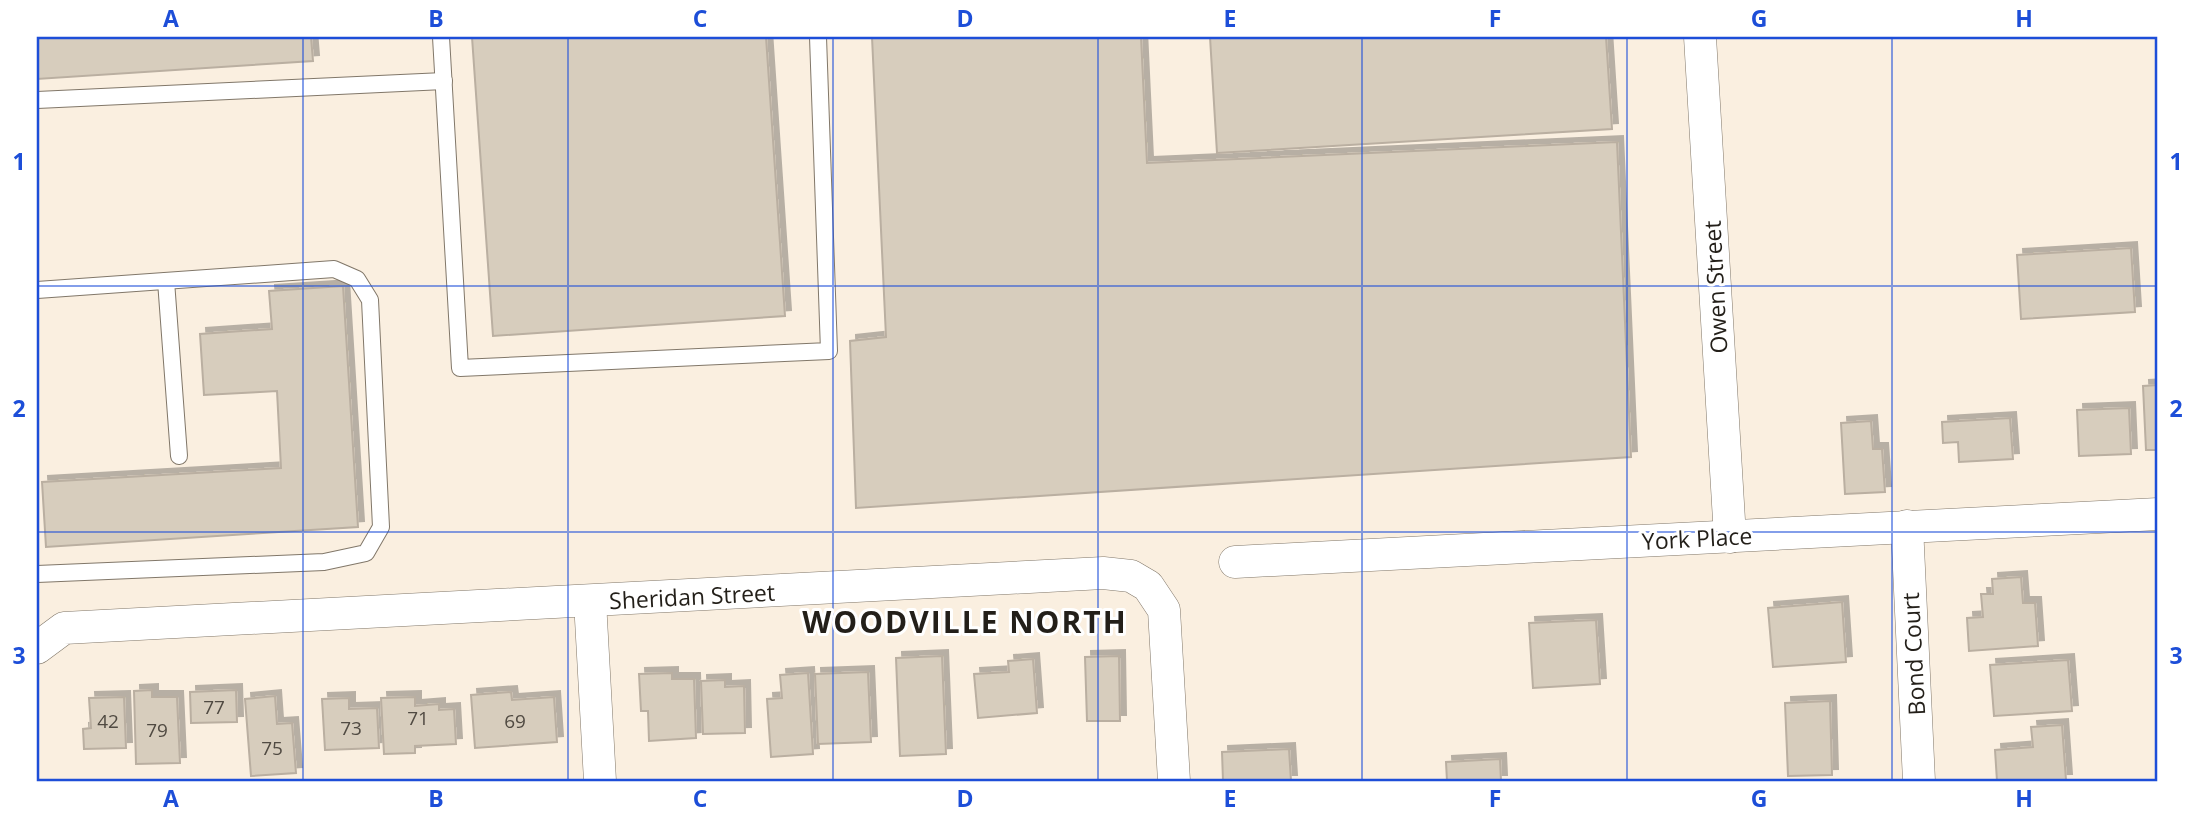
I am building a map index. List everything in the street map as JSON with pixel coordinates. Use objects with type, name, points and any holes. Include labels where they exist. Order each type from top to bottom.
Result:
[{"type":"street","name":"Owen Street","points":[[1700,37],[1730,537]]},
{"type":"street","name":"York Place","points":[[1235,562],[2158,514]]},
{"type":"street","name":"Bond Court","points":[[1908,526],[1919,781]]},
{"type":"street","name":"Sheridan Street","points":[[37,647],[64,628],[1103,573],[1130,576],[1148,586],[1164,610],[1174,781]]},
{"type":"street","points":[[590,601],[600,781]]},
{"type":"lane","points":[[441,37],[460,368],[829,351],[818,37]]},
{"type":"lane","points":[[37,100],[444,81]]},
{"type":"lane","points":[[37,290],[334,269],[357,279],[370,300],[380,527],[366,553],[324,562],[37,574]]},
{"type":"lane","points":[[166,281],[179,456]]},
{"type":"building","points":[[37,37],[311,37],[313,61],[37,79]]},
{"type":"building","points":[[472,37],[766,37],[785,316],[493,336]]},
{"type":"building","points":[[872,37],[1141,37],[1147,163],[1617,142],[1631,457],[856,508],[850,341],[886,337]]},
{"type":"building","points":[[1210,37],[1606,37],[1612,129],[1217,153]]},
{"type":"building","points":[[2131,248],[2135,312],[2021,319],[2017,255]]},
{"type":"building","points":[[343,286],[358,527],[46,547],[42,482],[281,468],[277,391],[204,395],[200,334],[272,329],[269,291]]},
{"type":"building","points":[[2158,385],[2158,450],[2146,450],[2143,386]]},
{"type":"building","points":[[2129,408],[2131,454],[2079,456],[2077,410]]},
{"type":"building","points":[[2010,418],[2013,459],[1959,462],[1958,442],[1943,443],[1942,422]]},
{"type":"building","points":[[1871,421],[1873,449],[1882,449],[1885,492],[1845,494],[1841,423]]},
{"type":"building","points":[[2021,577],[2023,603],[2035,603],[2038,646],[1969,651],[1967,618],[1983,617],[1981,594],[1993,594],[1992,579]]},
{"type":"building","points":[[1842,602],[1846,662],[1773,667],[1768,608]]},
{"type":"building","points":[[1596,620],[1600,684],[1533,688],[1529,623]]},
{"type":"building","points":[[942,656],[946,754],[900,756],[896,658]]},
{"type":"building","points":[[1119,656],[1120,721],[1087,721],[1085,657]]},
{"type":"building","points":[[1033,659],[1037,713],[978,718],[974,674],[1009,672],[1008,661]]},
{"type":"building","points":[[2068,660],[2072,711],[1994,716],[1990,665]]},
{"type":"building","points":[[868,672],[871,742],[818,744],[815,674]]},
{"type":"building","points":[[672,673],[672,679],[694,679],[696,738],[649,741],[648,711],[641,711],[639,674]]},
{"type":"building","points":[[808,673],[813,754],[771,757],[767,699],[782,698],[780,675]]},
{"type":"building","points":[[725,680],[725,687],[744,686],[745,733],[703,734],[701,681]]},
{"type":"building","points":[[152,690],[152,697],[177,697],[180,763],[136,764],[134,691]]},
{"type":"building","points":[[236,690],[237,722],[191,723],[190,692]]},
{"type":"building","points":[[511,692],[512,700],[554,697],[557,742],[475,748],[471,695]]},
{"type":"building","points":[[275,696],[277,724],[292,723],[296,773],[251,776],[245,699]]},
{"type":"building","points":[[124,697],[126,748],[84,749],[83,729],[91,728],[89,698]]},
{"type":"building","points":[[415,697],[415,706],[439,704],[439,710],[454,709],[456,744],[415,746],[415,753],[384,754],[381,698]]},
{"type":"building","points":[[349,698],[349,709],[377,708],[379,748],[325,750],[322,699]]},
{"type":"building","points":[[1830,701],[1832,775],[1788,776],[1785,703]]},
{"type":"building","points":[[2062,725],[2066,780],[1997,781],[1995,750],[2033,747],[2031,727]]},
{"type":"building","points":[[1289,749],[1291,781],[1223,781],[1222,752]]},
{"type":"building","points":[[1500,759],[1501,781],[1447,781],[1446,762]]},
{"type":"district","name":"WOODVILLE NORTH","points":[[965,621]]}]
